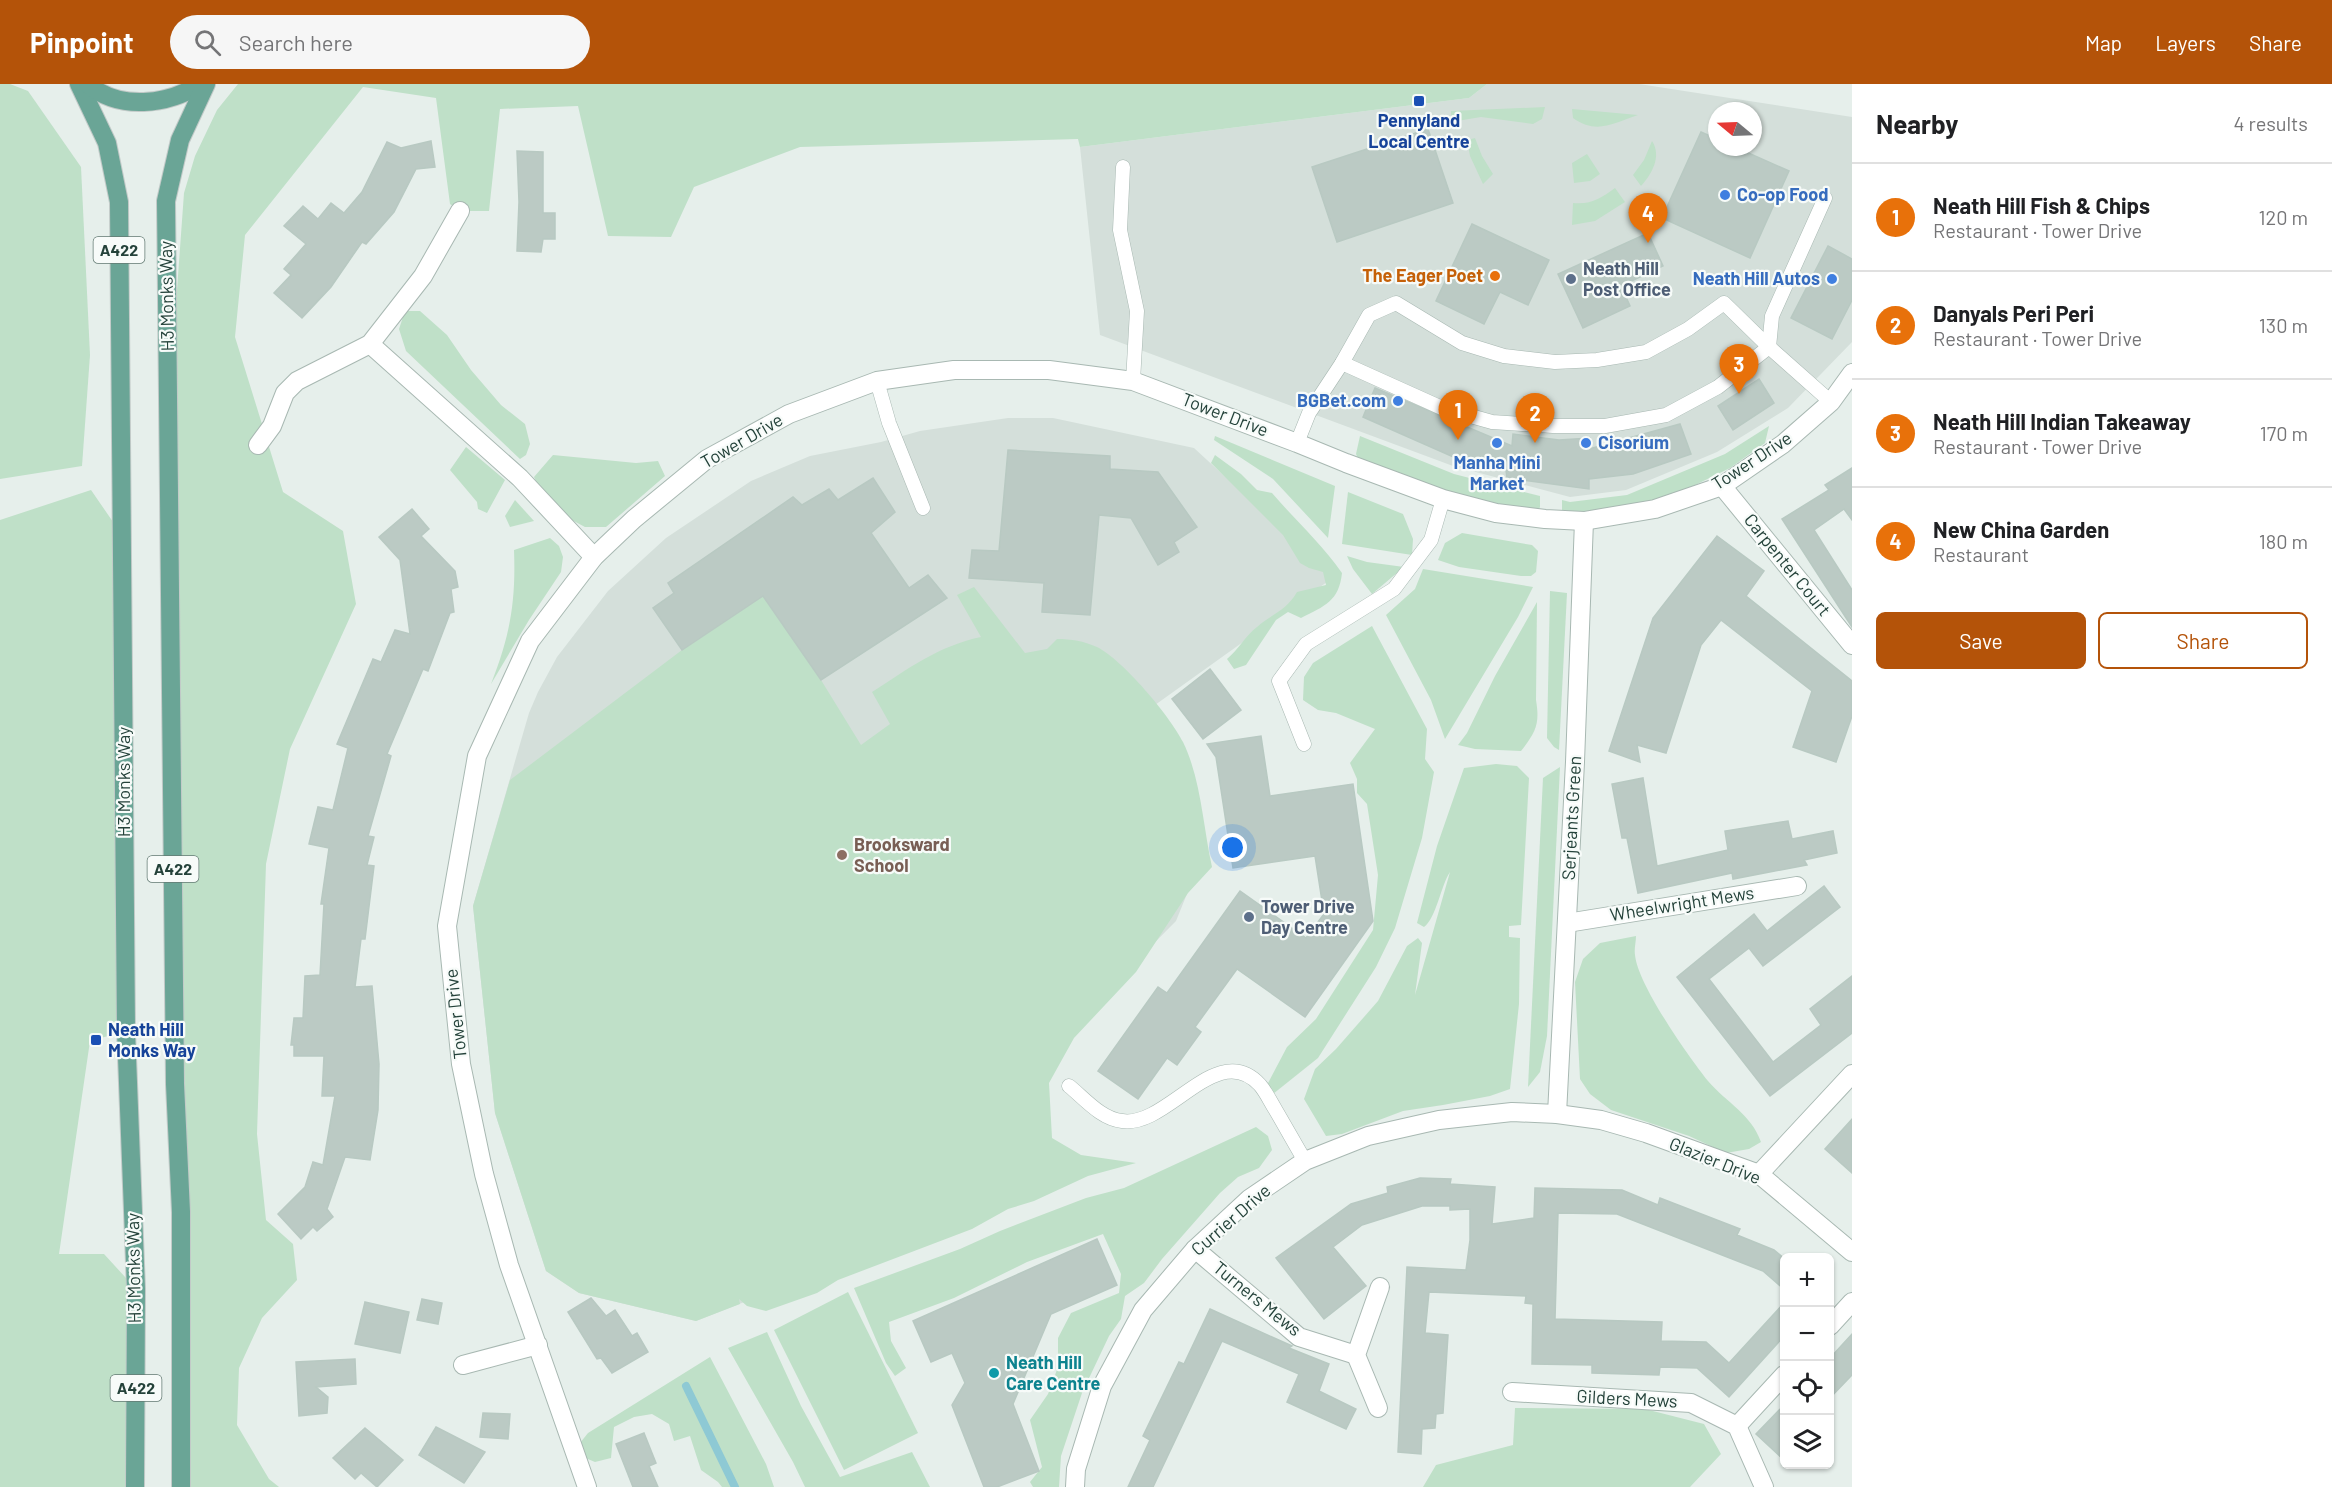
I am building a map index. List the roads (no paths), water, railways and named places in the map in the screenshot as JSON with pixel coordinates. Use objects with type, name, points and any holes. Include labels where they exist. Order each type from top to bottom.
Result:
[{"type":"main road","name":"H3 Monks Way","points":[[79,84],[107,143],[119,202],[126,1031],[136,1289],[135,1487]]},
{"type":"main road","points":[[88,84],[114,98],[139,103],[164,101],[188,92],[200,84]]},
{"type":"main road","name":"H3 Monks Way","points":[[181,1487],[181,1212],[175,1084],[166,201],[180,140],[206,84]]},
{"type":"street","points":[[258,445],[272,426],[285,393],[297,381],[370,344],[423,276],[460,211]]},
{"type":"street","points":[[370,344],[520,478],[594,557]]},
{"type":"street","name":"Tower Drive","points":[[587,1487],[509,1265],[480,1152],[461,1064],[447,926],[477,756],[530,641],[594,557],[634,519],[707,459],[789,414],[877,381],[954,370],[1037,370],[1133,381],[1346,463],[1443,498],[1496,513],[1584,521],[1656,509],[1722,486],[1783,444],[1831,402],[1852,373]]},
{"type":"street","name":"Carpenter Court","points":[[1722,486],[1852,645]]},
{"type":"street","name":"Serjeants Green","points":[[1557,1114],[1584,521]]},
{"type":"street","name":"Wheelwright Mews","points":[[1567,923],[1797,886]]},
{"type":"street","points":[[1759,1174],[1852,1074]]},
{"type":"street","name":"Currier Drive","points":[[1075,1487],[1077,1469],[1102,1386],[1143,1310],[1195,1249],[1249,1199],[1305,1161],[1368,1136],[1439,1120],[1512,1112],[1557,1114]]},
{"type":"street","name":"Glazier Drive","points":[[1557,1114],[1600,1120],[1646,1133],[1759,1174],[1852,1252]]},
{"type":"street","name":"Turners Mews","points":[[1195,1249],[1299,1337],[1356,1355]]},
{"type":"street","points":[[1378,1408],[1356,1355],[1380,1287]]},
{"type":"street","points":[[1834,1322],[1852,1302]]},
{"type":"street","points":[[463,1365],[538,1345]]},
{"type":"street","points":[[1764,1487],[1737,1426],[1780,1380]]},
{"type":"street","name":"Gilders Mews","points":[[1512,1392],[1691,1403],[1737,1426]]},
{"type":"lane","points":[[1123,167],[1120,230],[1137,311],[1133,381]]},
{"type":"lane","points":[[1342,363],[1442,408],[1492,422],[1553,426],[1605,426],[1666,415],[1718,387],[1769,347],[1772,316],[1825,198]]},
{"type":"lane","points":[[1297,443],[1309,413],[1342,363],[1368,315],[1396,303],[1462,343],[1503,356],[1556,362],[1597,360],[1646,352],[1688,329],[1724,303],[1831,402]]},
{"type":"lane","points":[[877,381],[889,423],[923,508]]},
{"type":"lane","points":[[1304,744],[1279,681],[1306,644],[1394,589],[1431,540],[1443,498]]},
{"type":"lane","points":[[1069,1086],[1106,1116],[1122,1122],[1145,1119],[1210,1077],[1230,1070],[1245,1073],[1260,1085],[1305,1161]]},
{"type":"waterway","points":[[686,1386],[735,1487]]},
{"type":"place","name":"Pennyland Local Centre","points":[[1419,101]]},
{"type":"place","name":"Co-op Food","points":[[1725,195]]},
{"type":"place","name":"New China Garden","points":[[1648,243]]},
{"type":"place","name":"The Eager Poet","points":[[1495,276]]},
{"type":"place","name":"Neath Hill Post Office","points":[[1571,279]]},
{"type":"place","name":"Neath Hill Autos","points":[[1832,279]]},
{"type":"place","name":"Neath Hill Indian Takeaway","points":[[1739,394]]},
{"type":"place","name":"BGBet.com","points":[[1398,401]]},
{"type":"place","name":"Neath Hill Fish & Chips","points":[[1458,440]]},
{"type":"place","name":"Manha Mini Market","points":[[1497,443]]},
{"type":"place","name":"Danyals Peri Peri","points":[[1535,443]]},
{"type":"place","name":"Cisorium","points":[[1586,443]]},
{"type":"place","name":"Brooksward School","points":[[842,855]]},
{"type":"place","name":"Tower Drive Day Centre","points":[[1249,917]]},
{"type":"place","name":"Neath Hill Monks Way","points":[[96,1040]]},
{"type":"place","name":"Neath Hill Care Centre","points":[[994,1373]]}]
